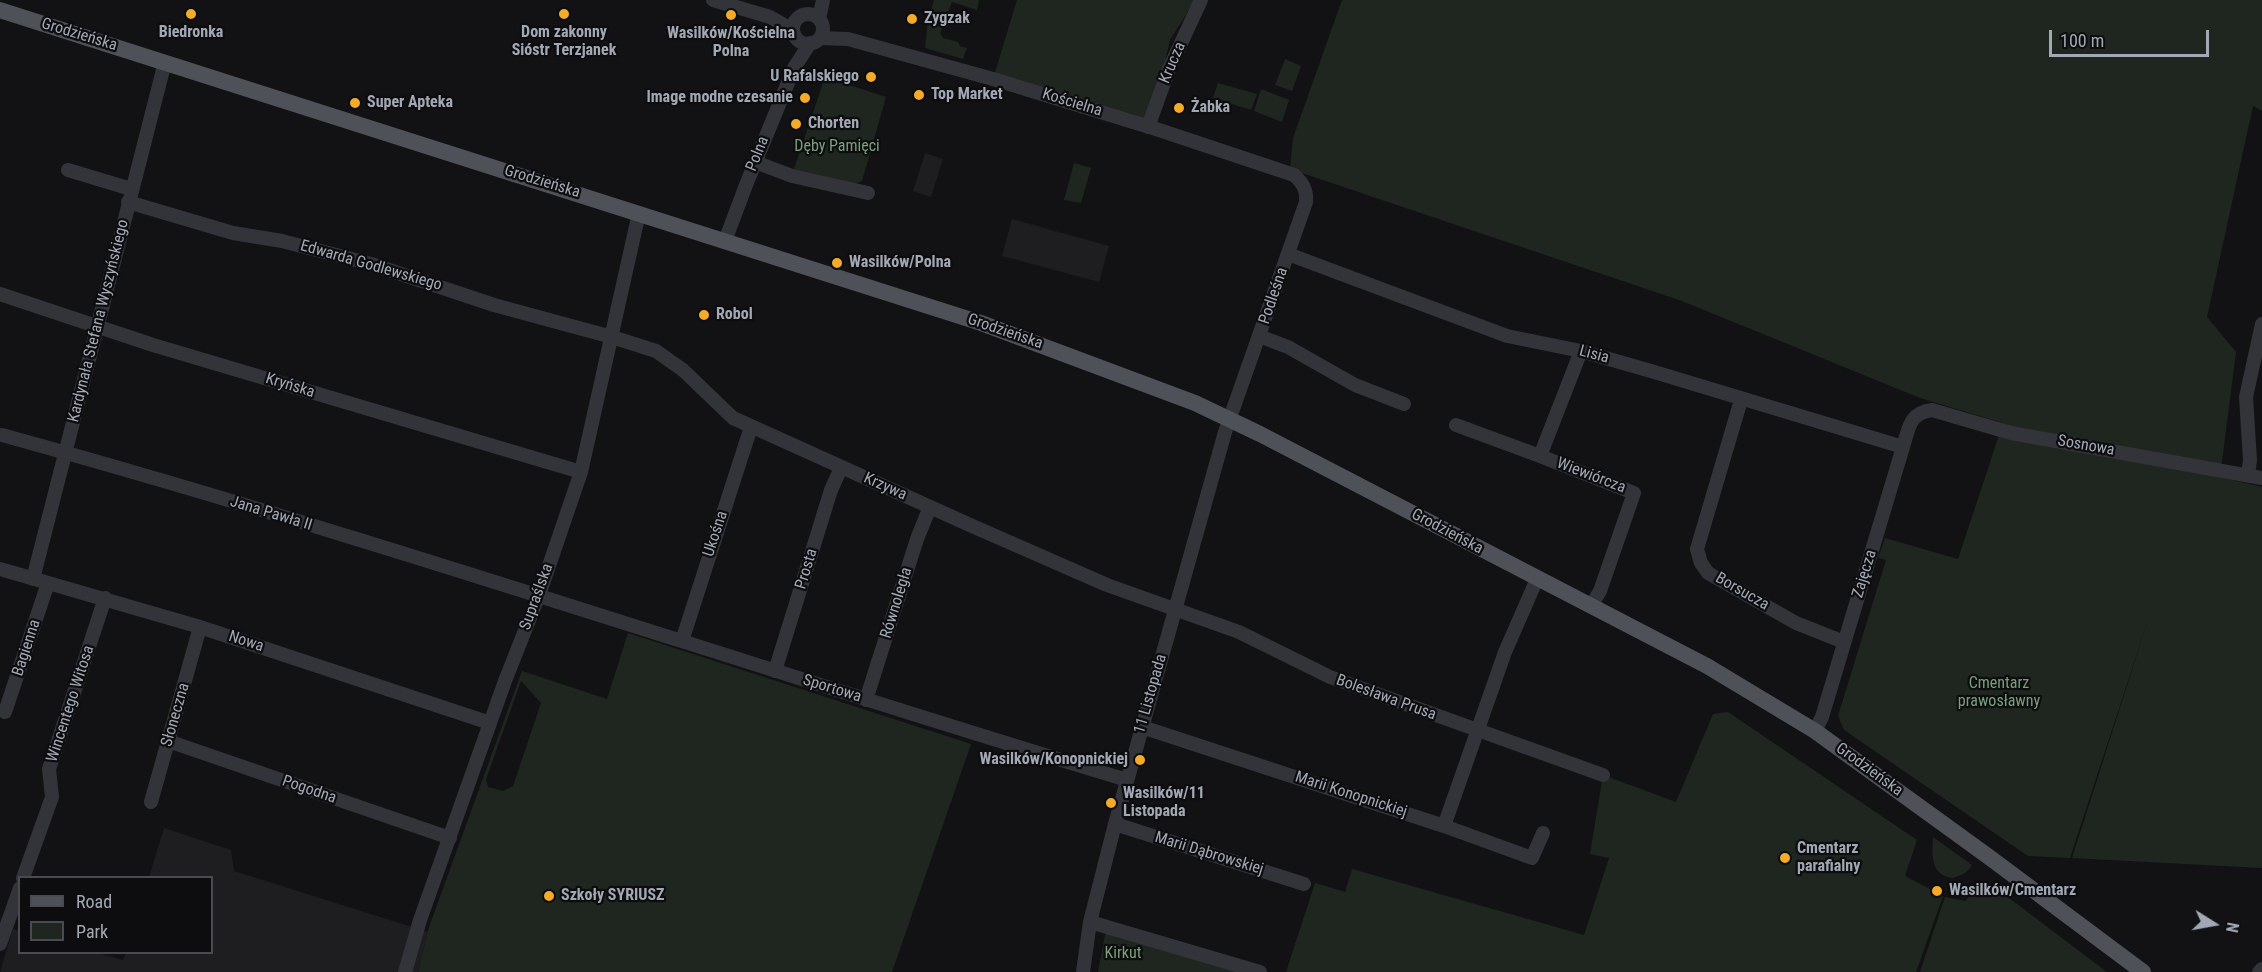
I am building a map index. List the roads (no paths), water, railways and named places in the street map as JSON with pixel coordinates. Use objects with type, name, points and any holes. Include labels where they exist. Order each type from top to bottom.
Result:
[{"type":"main road","name":"Grodzieńska","points":[[0,10],[981,323],[1148,385],[1229,419],[1707,666],[1815,731],[2143,972]]},
{"type":"street","name":"Kościelna","points":[[713,0],[1003,82],[1294,175]]},
{"type":"street","name":"Polna","points":[[808,28],[814,0]]},
{"type":"street","name":"Polna","points":[[726,241],[755,162],[794,68],[794,55],[823,0]]},
{"type":"street","name":"Krucza","points":[[1148,127],[1169,69],[1200,0]]},
{"type":"street","name":"Kardynała Stefana Wyszyńskiego","points":[[33,579],[165,62]]},
{"type":"street","points":[[755,162],[792,176],[868,193]]},
{"type":"street","name":"Edwarda Godlewskiego","points":[[68,170],[130,196],[233,233],[282,241],[362,262],[408,275],[494,305],[612,337]]},
{"type":"street","name":"Podleśna","points":[[1229,419],[1306,202],[1304,186],[1294,175]]},
{"type":"street","name":"Supraślska","points":[[405,972],[420,920],[581,472],[639,213]]},
{"type":"street","name":"Lisia","points":[[1288,254],[1507,336],[1581,351],[1903,447]]},
{"type":"street","name":"Kryńska","points":[[0,294],[96,328],[581,472]]},
{"type":"street","points":[[2255,476],[2250,459],[2246,396],[2262,324]]},
{"type":"street","points":[[1259,336],[1288,347],[1354,385],[1404,404]]},
{"type":"street","name":"Krzywa","points":[[612,337],[656,351],[683,370],[733,418],[751,427],[1107,585],[1176,609]]},
{"type":"street","name":"Wiewiórcza","points":[[1581,351],[1540,456],[1634,493],[1600,591],[1591,606]]},
{"type":"street","name":"Borsucza","points":[[1741,400],[1697,549],[1701,563],[1708,573],[1796,623],[1844,642]]},
{"type":"street","name":"Sosnowa","points":[[1913,416],[1921,411],[1932,410],[2011,433],[2255,476]]},
{"type":"street","name":"Zajęcza","points":[[1815,731],[1822,717],[1913,416]]},
{"type":"street","name":"11 Listopada","points":[[1083,972],[1090,922],[1114,824],[1229,419]]},
{"type":"street","points":[[1456,424],[1540,456]]},
{"type":"street","name":"Ukośna","points":[[682,641],[751,427]]},
{"type":"street","name":"Jana Pawła II","points":[[2,435],[538,595]]},
{"type":"street","name":"Prosta","points":[[775,671],[831,490],[841,468]]},
{"type":"street","name":"Równoległa","points":[[866,700],[917,539],[930,507]]},
{"type":"street","name":"Nowa","points":[[0,569],[200,627],[490,723]]},
{"type":"street","points":[[1444,826],[1504,652],[1537,579]]},
{"type":"street","name":"Bagienna","points":[[5,712],[48,583]]},
{"type":"street","name":"Sportowa","points":[[538,595],[866,700],[1127,780]]},
{"type":"street","name":"Wincentego Witosa","points":[[24,876],[52,797],[49,770],[105,598]]},
{"type":"street","name":"Bolesława Prusa","points":[[1176,609],[1239,632],[1330,677],[1603,775]]},
{"type":"street","name":"Słoneczna","points":[[151,802],[200,627]]},
{"type":"street","name":"Marii Konopnickiej","points":[[1142,728],[1444,826],[1532,858],[1543,833]]},
{"type":"street","name":"Pogodna","points":[[168,741],[450,838]]},
{"type":"street","name":"Marii Dąbrowskiej","points":[[1114,824],[1304,884]]},
{"type":"street","points":[[0,944],[18,894]]},
{"type":"street","points":[[1090,922],[1260,972]]},
{"type":"place","name":"Biedronka","points":[[191,14]]},
{"type":"place","name":"Dom zakonny Sióstr Terzjanek","points":[[564,14]]},
{"type":"place","name":"Wasilków/Kościelna Polna","points":[[731,15]]},
{"type":"place","name":"Zygzak","points":[[912,19]]},
{"type":"place","name":"U Rafalskiego","points":[[871,77]]},
{"type":"place","name":"Top Market","points":[[919,95]]},
{"type":"place","name":"Image modne czesanie","points":[[805,98]]},
{"type":"place","name":"Super Apteka","points":[[355,103]]},
{"type":"place","name":"Żabka","points":[[1179,108]]},
{"type":"place","name":"Chorten","points":[[796,124]]},
{"type":"place","name":"Wasilków/Polna","points":[[837,263]]},
{"type":"place","name":"Robol","points":[[704,315]]},
{"type":"place","name":"Wasilków/Konopnickiej","points":[[1140,760]]},
{"type":"place","name":"Wasilków/11 Listopada","points":[[1111,803]]},
{"type":"place","name":"Cmentarz parafialny","points":[[1785,858]]},
{"type":"place","name":"Wasilków/Cmentarz","points":[[1937,891]]},
{"type":"place","name":"Szkoły SYRIUSZ","points":[[549,896]]},
{"type":"park label","name":"Dęby Pamięci","points":[[837,147]]},
{"type":"park label","name":"Cmentarz prawosławny","points":[[1999,693]]},
{"type":"park label","name":"Kirkut","points":[[1123,954]]}]
